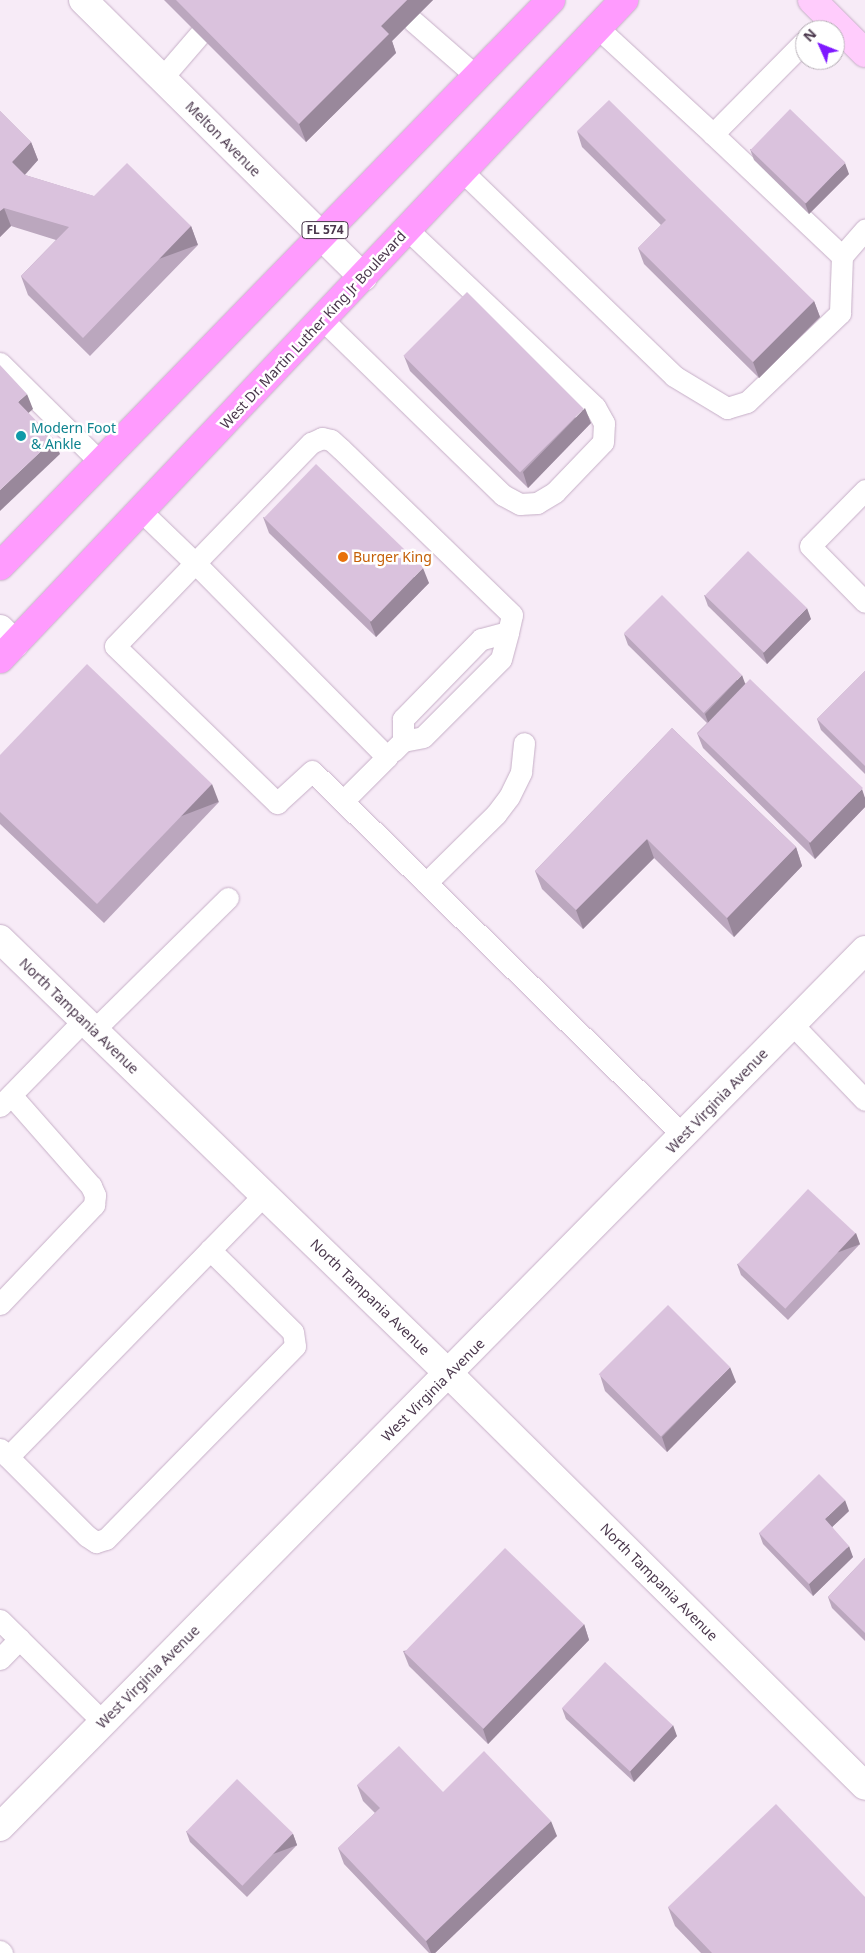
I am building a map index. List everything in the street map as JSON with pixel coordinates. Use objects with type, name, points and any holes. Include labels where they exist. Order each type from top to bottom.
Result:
[{"type":"main road","name":"FL 574","points":[[0,566],[320,235],[551,0]]},
{"type":"main road","name":"West Dr. Martin Luther King Jr Boulevard","points":[[5,644],[141,510],[599,29],[624,0]]},
{"type":"main road","points":[[819,16],[865,53]]},
{"type":"street","name":"Melton Avenue","points":[[83,0],[363,277]]},
{"type":"street","name":"North Tampania Avenue","points":[[0,939],[449,1374],[865,1786]]},
{"type":"street","name":"West Virginia Avenue","points":[[0,1828],[865,950]]},
{"type":"lane","points":[[413,20],[476,76]]},
{"type":"lane","points":[[599,29],[842,256]]},
{"type":"lane","points":[[162,78],[199,36]]},
{"type":"lane","points":[[713,134],[795,51]]},
{"type":"lane","points":[[463,172],[674,376],[728,408],[747,402],[840,313],[842,256],[865,230]]},
{"type":"lane","points":[[323,320],[503,496],[520,504],[537,503],[556,492],[603,442],[604,423],[575,387],[408,230]]},
{"type":"lane","points":[[0,363],[100,462]]},
{"type":"lane","points":[[342,801],[403,741],[403,719],[481,639],[508,632],[512,615],[507,608],[341,448],[331,440],[322,438],[311,443],[115,646],[277,802],[312,771],[342,801],[683,1135]]},
{"type":"lane","points":[[865,490],[810,546],[865,602]]},
{"type":"lane","points":[[141,510],[386,757]]},
{"type":"lane","points":[[426,883],[496,814],[508,797],[521,772],[524,743]]},
{"type":"lane","points":[[0,1304],[94,1205],[91,1186],[6,1100],[228,898]]},
{"type":"lane","points":[[792,1024],[865,1100]]},
{"type":"lane","points":[[210,1250],[294,1332],[295,1346],[106,1539],[96,1542],[86,1536],[4,1453],[264,1195]]},
{"type":"lane","points":[[0,1620],[104,1723]]},
{"type":"lane","points":[[0,1659],[19,1639]]},
{"type":"building","points":[[176,0],[407,0],[381,26],[389,34],[299,124]]},
{"type":"building","points":[[609,100],[814,301],[753,362],[638,248],[666,220],[577,131]]},
{"type":"building","points":[[790,109],[845,162],[806,203],[750,150]]},
{"type":"building","points":[[0,111],[31,142],[12,162],[25,175],[94,196],[127,163],[191,226],[83,338],[21,276],[69,227],[4,208],[0,211]]},
{"type":"building","points":[[467,292],[584,409],[520,472],[403,356]]},
{"type":"building","name":"Modern Foot & Ankle","points":[[0,365],[27,394],[18,402],[54,439],[0,490]]},
{"type":"building","points":[[316,464],[423,568],[371,621],[264,518]]},
{"type":"building","points":[[748,551],[807,608],[764,653],[705,596]]},
{"type":"building","points":[[662,595],[742,675],[704,713],[624,633]]},
{"type":"building","points":[[87,664],[212,784],[97,904],[0,812],[0,755]]},
{"type":"building","points":[[865,671],[865,766],[817,719]]},
{"type":"building","points":[[750,679],[863,788],[810,843],[697,734]]},
{"type":"building","points":[[672,728],[796,847],[727,918],[647,839],[576,910],[535,871]]},
{"type":"building","points":[[808,1189],[856,1233],[785,1309],[738,1264]]},
{"type":"building","points":[[668,1305],[730,1367],[661,1437],[599,1374]]},
{"type":"building","points":[[819,1474],[845,1500],[825,1519],[849,1546],[809,1584],[759,1533]]},
{"type":"building","points":[[505,1548],[584,1624],[483,1729],[404,1652]]},
{"type":"building","points":[[865,1558],[865,1633],[828,1597]]},
{"type":"building","points":[[605,1662],[673,1725],[630,1772],[562,1708]]},
{"type":"building","points":[[399,1746],[443,1792],[484,1751],[551,1821],[426,1941],[338,1848],[380,1808],[357,1785]]},
{"type":"building","points":[[237,1779],[293,1833],[242,1886],[186,1832]]},
{"type":"building","points":[[776,1804],[865,1897],[865,1953],[712,1953],[668,1907]]},
{"type":"place","name":"Modern Foot & Ankle","points":[[21,436]]},
{"type":"place","name":"Burger King","points":[[343,557]]}]
